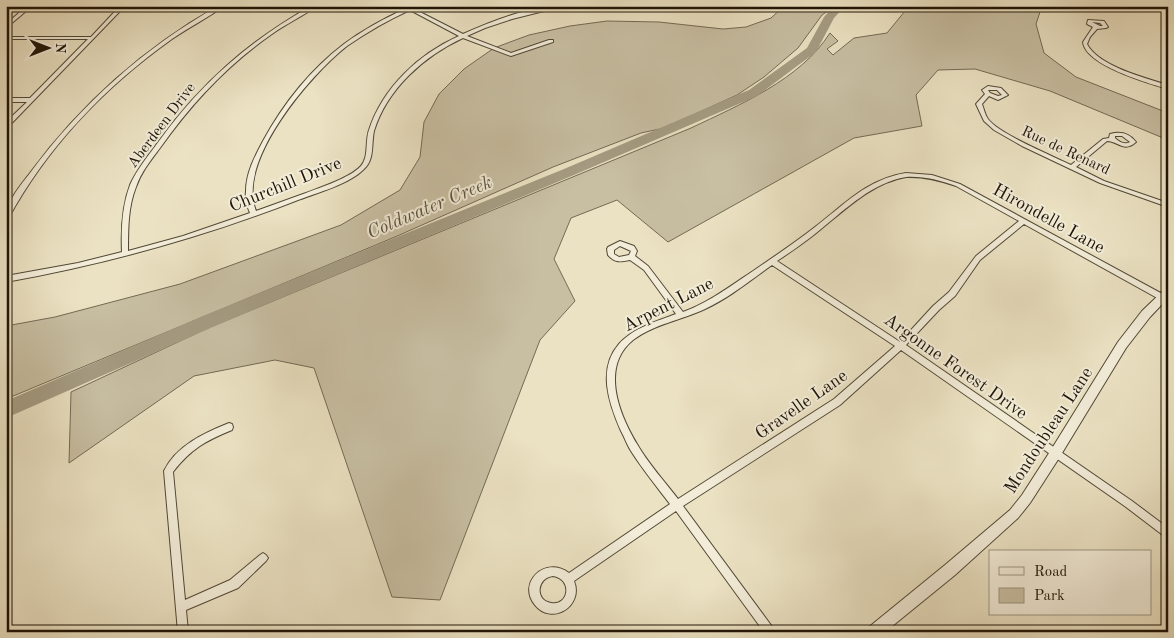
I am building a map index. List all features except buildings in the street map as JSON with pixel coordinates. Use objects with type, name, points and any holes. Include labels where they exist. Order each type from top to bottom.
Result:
[{"type":"street","points":[[6,27],[30,6]]},
{"type":"street","points":[[6,126],[123,6]]},
{"type":"street","points":[[6,217],[34,171],[97,99],[153,51],[222,6]]},
{"type":"street","name":"Aberdeen Drive","points":[[125,254],[126,218],[133,185],[187,106],[248,48],[277,28],[315,6]]},
{"type":"street","name":"Churchill Drive","points":[[6,279],[125,254],[254,215],[327,186],[358,171],[369,158],[370,134],[379,112],[394,89],[417,66],[463,36],[511,18],[562,6]]},
{"type":"street","points":[[693,6],[712,9],[726,9],[734,6]]},
{"type":"street","points":[[254,215],[250,206],[248,185],[254,164],[268,136],[294,94],[315,71],[340,50],[376,26],[411,7],[463,36],[512,54],[551,41]]},
{"type":"street","points":[[1096,27],[1086,39],[1085,45],[1088,51],[1107,65],[1168,87]]},
{"type":"street","points":[[6,38],[91,38]]},
{"type":"street","name":"Rue de Renard","points":[[988,94],[979,104],[986,120],[996,129],[1024,145],[1102,182],[1168,205]]},
{"type":"street","points":[[6,100],[31,100]]},
{"type":"street","points":[[1073,167],[1105,140],[1112,138]]},
{"type":"street","name":"Hirondelle Lane","points":[[912,174],[948,180],[1022,222],[1166,297]]},
{"type":"street","name":"Arpent Lane","points":[[771,632],[634,448],[614,405],[611,375],[614,358],[632,337],[649,328],[713,302],[773,262],[877,184],[912,174]]},
{"type":"street","name":"Gravelle Lane","points":[[568,579],[677,505],[837,402],[901,346],[936,308],[952,294],[978,258],[1022,222]]},
{"type":"street","points":[[631,257],[646,268],[682,316]]},
{"type":"street","name":"Argonne Forest Drive","points":[[773,262],[901,346],[1129,504],[1168,534]]},
{"type":"street","name":"Mondoubleau Lane","points":[[874,632],[950,570],[1014,514],[1055,454],[1122,345],[1146,314],[1166,297]]},
{"type":"street","points":[[183,632],[168,471],[181,454],[194,442],[229,427]]},
{"type":"street","points":[[181,607],[234,584],[263,558]]},
{"type":"green space","points":[[784,6],[835,6],[822,15],[798,48],[764,77],[737,95],[664,128],[641,133],[553,167],[395,237],[6,399],[6,326],[55,317],[180,284],[341,225],[400,190],[420,157],[424,122],[439,94],[464,69],[494,48],[529,35],[570,26],[607,21],[659,22],[723,29],[746,27],[771,18]]},
{"type":"green space","points":[[914,6],[1042,6],[1036,24],[1044,53],[1076,77],[1168,113],[1168,140],[1050,91],[975,69],[938,70],[916,95],[922,126],[854,138],[668,242],[617,200],[571,218],[554,259],[575,301],[540,340],[440,600],[392,597],[314,368],[275,360],[194,376],[69,463],[71,392],[208,328],[691,128],[767,90],[785,78],[817,50],[830,33],[838,41],[827,49],[833,55],[854,38],[887,33],[905,11]]},
{"type":"waterway","name":"Coldwater Creek","points":[[6,410],[209,321],[569,172],[753,93],[812,50],[829,17],[840,6]]}]
